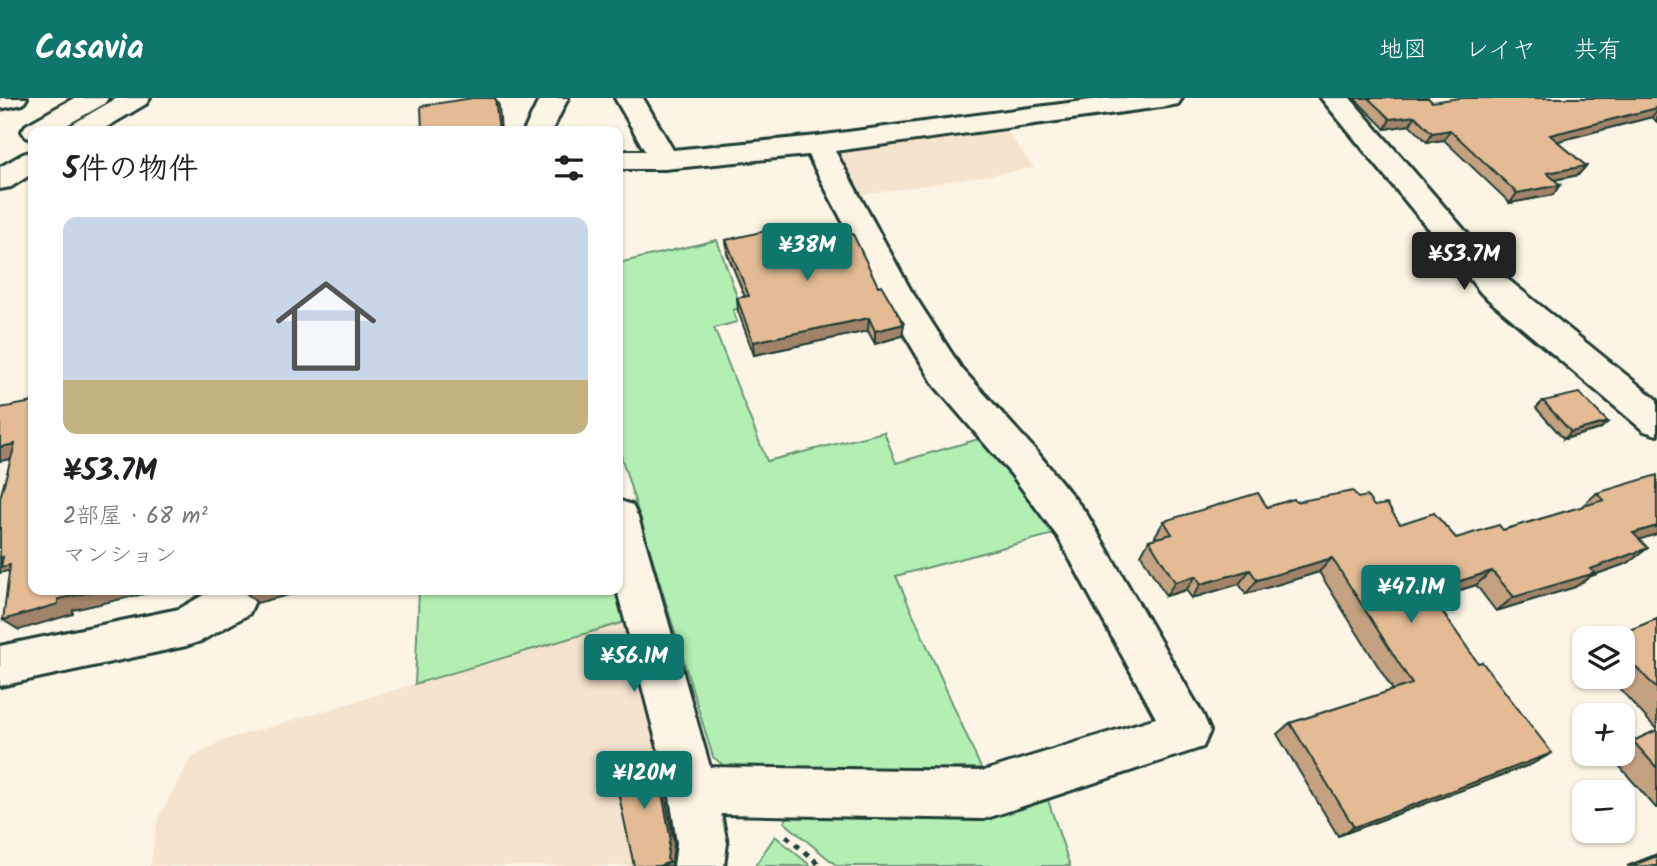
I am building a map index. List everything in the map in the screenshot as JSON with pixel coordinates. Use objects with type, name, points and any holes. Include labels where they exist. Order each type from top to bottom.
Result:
[{"type":"main road","points":[[0,101],[13,98]]},
{"type":"main road","points":[[45,126],[94,98]]},
{"type":"main road","points":[[89,126],[136,98]]},
{"type":"main road","points":[[540,126],[554,98]]},
{"type":"main road","points":[[629,98],[645,120],[664,160]]},
{"type":"main road","points":[[623,160],[664,160],[817,145],[1168,98]]},
{"type":"main road","points":[[1335,98],[1494,286],[1657,421]]},
{"type":"main road","points":[[0,152],[28,136]]},
{"type":"main road","points":[[694,790],[984,795],[1187,731],[1072,525],[1024,463],[948,377],[896,293],[817,145]]},
{"type":"main road","points":[[0,180],[28,163]]},
{"type":"main road","points":[[623,535],[694,790],[702,843],[699,866]]},
{"type":"main road","points":[[0,666],[186,627],[234,601],[233,595]]},
{"type":"shaded area","points":[[1003,126],[1034,168],[855,196],[834,152],[838,149]]},
{"type":"shaded area","points":[[628,621],[686,866],[150,866],[158,818],[191,758],[221,741]]},
{"type":"green space","points":[[717,240],[741,308],[733,310],[737,322],[714,328],[767,461],[884,432],[896,463],[989,436],[1065,531],[896,576],[981,768],[743,772],[728,769],[713,757],[623,462],[623,262]]},
{"type":"green space","points":[[419,595],[620,595],[628,621],[415,684]]},
{"type":"green space","points":[[1048,800],[1070,866],[837,866],[784,822],[788,816],[983,821]]},
{"type":"green space","points":[[775,836],[811,866],[755,866]]},
{"type":"building","points":[[472,98],[495,98],[498,126],[422,126],[421,106]]},
{"type":"building","points":[[1368,98],[1428,98],[1432,102],[1459,98],[1657,98],[1657,108],[1550,135],[1586,166],[1547,173],[1560,185],[1517,193],[1450,130],[1432,133],[1415,116],[1390,119]]},
{"type":"building","points":[[823,226],[829,238],[853,234],[878,286],[881,285],[904,324],[875,331],[869,318],[753,342],[737,298],[749,296],[726,240],[779,228],[783,235]]},
{"type":"building","points":[[1579,393],[1608,422],[1571,432],[1543,401]]},
{"type":"building","points":[[28,403],[28,595],[77,595],[58,599],[58,604],[3,620],[10,565],[1,567],[3,557],[0,558],[0,498],[15,444],[0,447],[0,408]]},
{"type":"building","points":[[1657,475],[1657,526],[1633,533],[1648,548],[1590,569],[1595,573],[1514,597],[1492,571],[1428,591],[1478,663],[1482,662],[1552,753],[1354,827],[1290,723],[1412,684],[1332,558],[1257,580],[1250,570],[1201,584],[1196,576],[1175,582],[1149,540],[1172,534],[1164,521],[1258,493],[1267,507],[1294,499],[1296,502],[1353,491],[1358,498],[1367,496],[1374,506],[1387,504],[1400,524],[1434,513],[1456,538],[1499,525],[1503,530],[1604,500],[1597,493]]},
{"type":"building","points":[[1657,619],[1657,689],[1635,666],[1635,628]]},
{"type":"building","points":[[1657,730],[1657,768],[1635,743],[1635,740]]},
{"type":"building","points":[[655,754],[670,836],[667,859],[670,862],[659,866],[634,866],[613,768]]},
{"type":"building","points":[[1657,856],[1657,866],[1631,866]]}]
